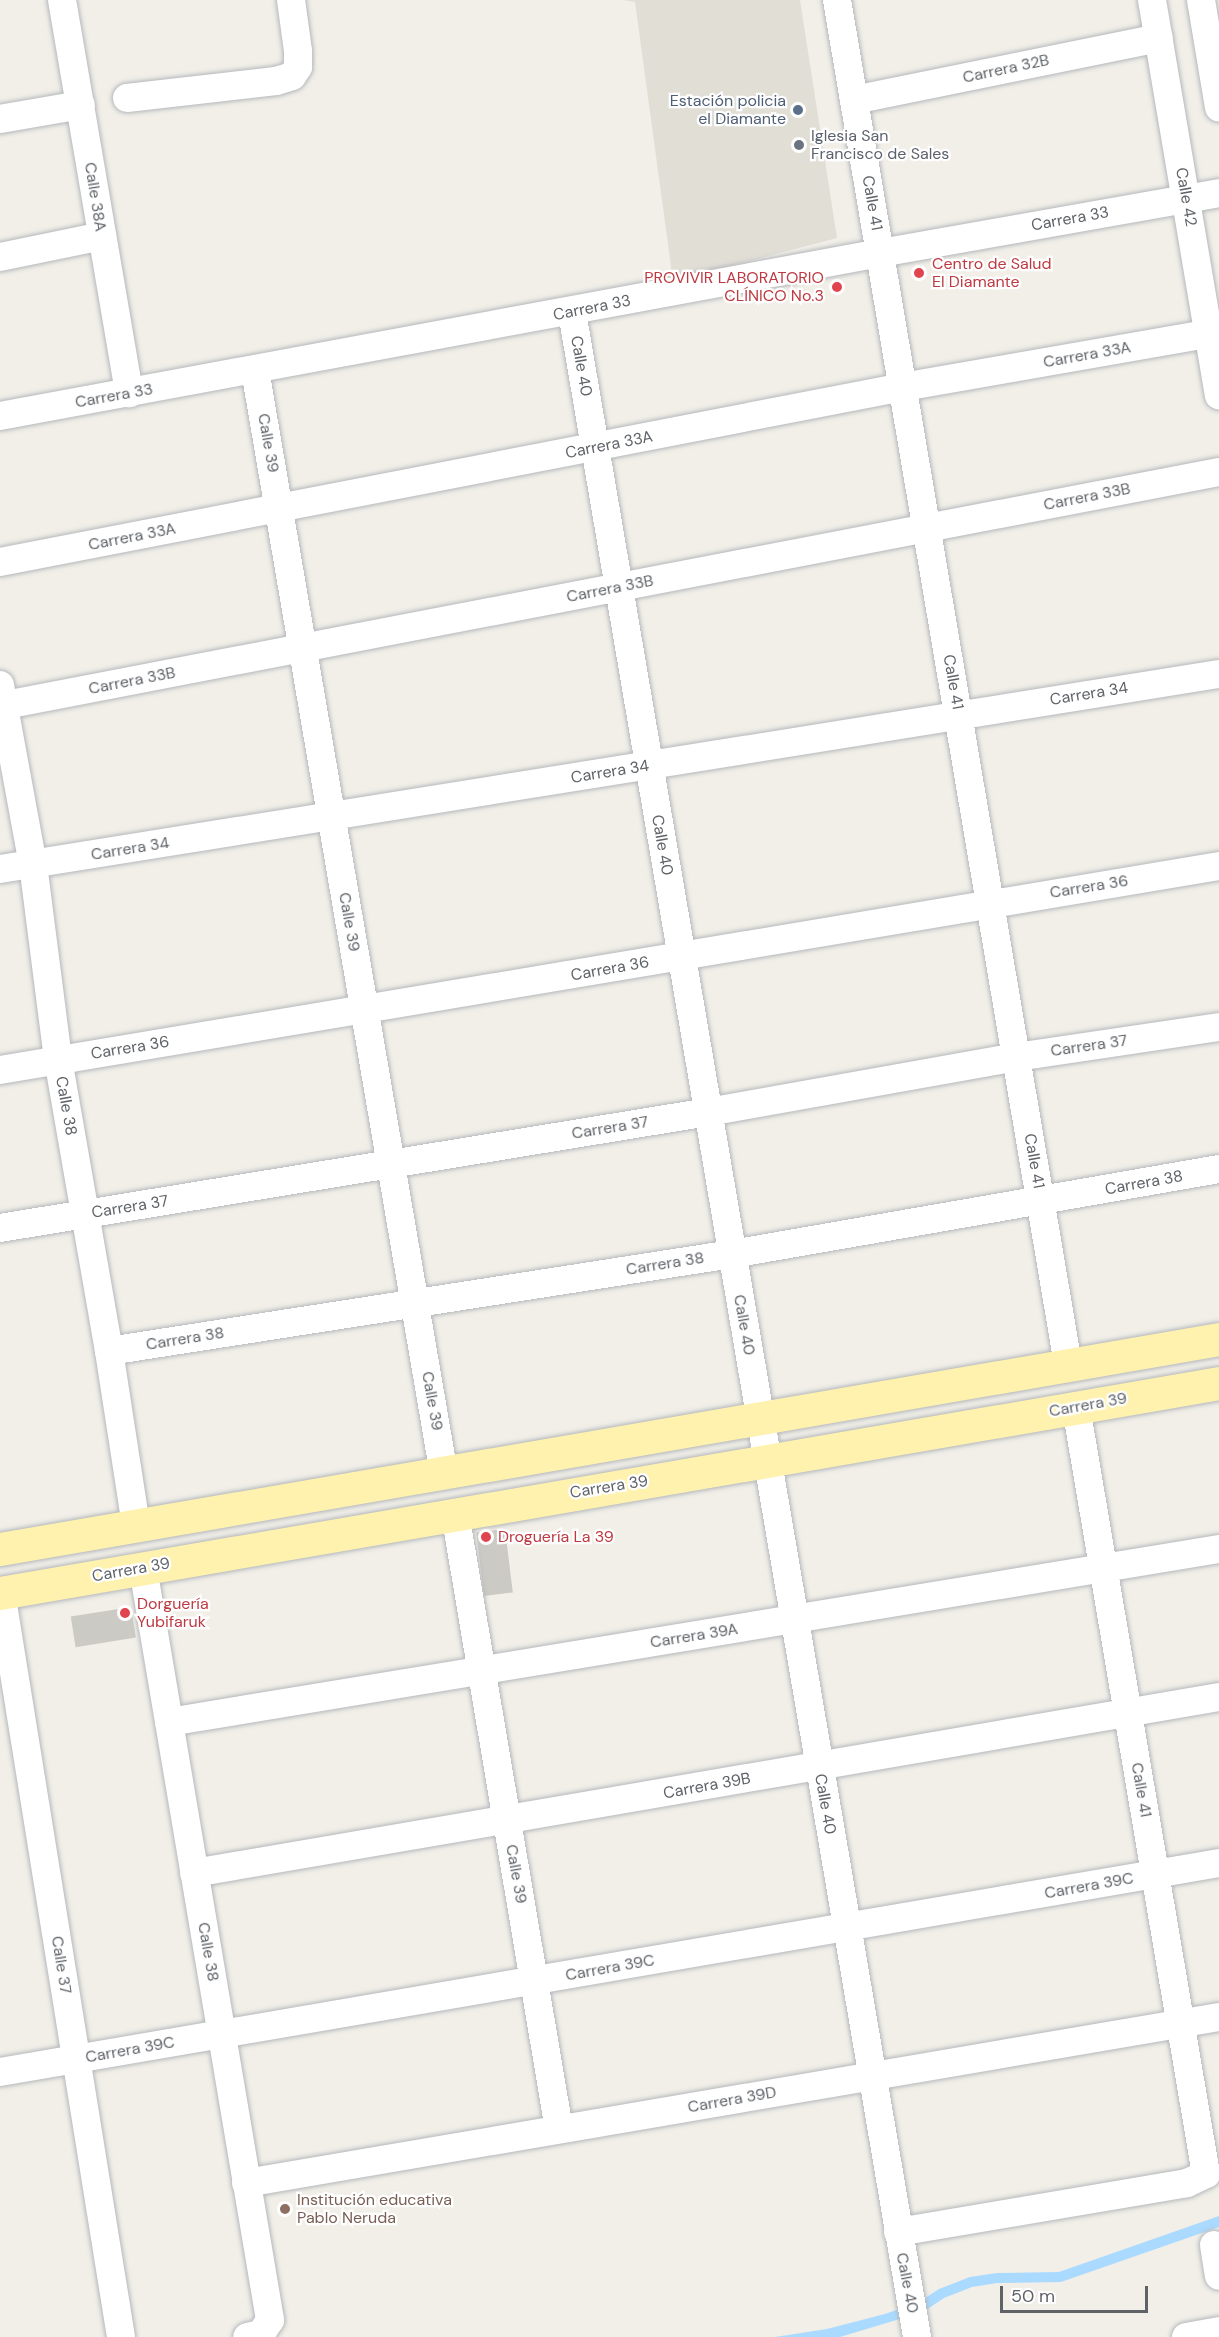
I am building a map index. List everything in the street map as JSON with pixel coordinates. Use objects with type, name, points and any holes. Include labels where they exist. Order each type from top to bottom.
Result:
[{"type":"main road","points":[[0,1549],[1219,1339]]},
{"type":"main road","name":"Carrera 39","points":[[0,1593],[1219,1383]]},
{"type":"street","name":"Calle 38A","points":[[62,0],[129,393]]},
{"type":"street","points":[[127,98],[276,81],[292,76],[298,67],[298,51],[291,0]]},
{"type":"street","name":"Calle 41","points":[[837,0],[1068,1365]]},
{"type":"street","name":"Calle 42","points":[[1152,0],[1186,199],[1214,333],[1219,395]]},
{"type":"street","points":[[1201,0],[1213,33],[1219,107]]},
{"type":"street","name":"Carrera 32B","points":[[854,100],[1159,38]]},
{"type":"street","points":[[0,119],[81,105]]},
{"type":"street","name":"Carrera 33","points":[[0,416],[572,312],[880,252],[1219,193]]},
{"type":"street","points":[[0,257],[102,236]]},
{"type":"street","name":"Calle 40","points":[[572,312],[914,2319]]},
{"type":"street","name":"Carrera 33A","points":[[0,562],[903,387],[1214,333]]},
{"type":"street","name":"Calle 39","points":[[255,370],[444,1474]]},
{"type":"street","name":"Carrera 33B","points":[[1,699],[303,648],[1219,472]]},
{"type":"street","name":"Carrera 34","points":[[0,869],[1219,674]]},
{"type":"street","name":"Calle 38","points":[[1,699],[33,864],[58,1059],[109,1351],[136,1526]]},
{"type":"street","name":"Carrera 36","points":[[0,1070],[1219,866]]},
{"type":"street","name":"Carrera 37","points":[[0,1228],[708,1112],[1016,1057],[1219,1028]]},
{"type":"street","name":"Carrera 38","points":[[109,1351],[732,1254],[1219,1169]]},
{"type":"street","name":"Calle 41","points":[[898,2232],[1187,2182],[1206,2174],[1076,1407]]},
{"type":"street","name":"Calle 39","points":[[455,1513],[559,2129]]},
{"type":"street","name":"Carrera 39A","points":[[169,1722],[1219,1549]]},
{"type":"street","name":"Calle 38","points":[[143,1568],[270,2320],[254,2336]]},
{"type":"street","name":"Calle 37","points":[[0,1593],[120,2337]]},
{"type":"street","name":"Carrera 39B","points":[[194,1873],[1219,1697]]},
{"type":"street","name":"Carrera 39C","points":[[0,2072],[1219,1863]]},
{"type":"street","name":"Carrera 39D","points":[[246,2183],[1219,2018]]},
{"type":"street","points":[[1214,2245],[1219,2276]]},
{"type":"street","points":[[1186,2337],[1219,2331]]},
{"type":"shaded area","points":[[623,0],[800,0],[837,238],[673,281],[635,2]]},
{"type":"water","points":[[1219,2216],[1219,2227],[1061,2282],[997,2283],[972,2287],[944,2298],[923,2312],[840,2337],[775,2337],[827,2329],[885,2314],[919,2302],[939,2289],[970,2277],[997,2273],[1059,2272]]},
{"type":"building","points":[[505,1529],[513,1593],[484,1596],[476,1533]]},
{"type":"building","points":[[131,1607],[136,1638],[76,1647],[71,1617]]},
{"type":"place","name":"Estación policia el Diamante","points":[[798,110]]},
{"type":"place","name":"Iglesia San Francisco de Sales","points":[[799,145]]},
{"type":"place","name":"Centro de Salud El Diamante","points":[[919,273]]},
{"type":"place","name":"PROVIVIR LABORATORIO CLÍNICO No.3","points":[[837,287]]},
{"type":"place","name":"Droguería La 39","points":[[486,1537]]},
{"type":"place","name":"Dorguería Yubifaruk","points":[[125,1613]]},
{"type":"place","name":"Institución educativa Pablo Neruda","points":[[285,2209]]}]
